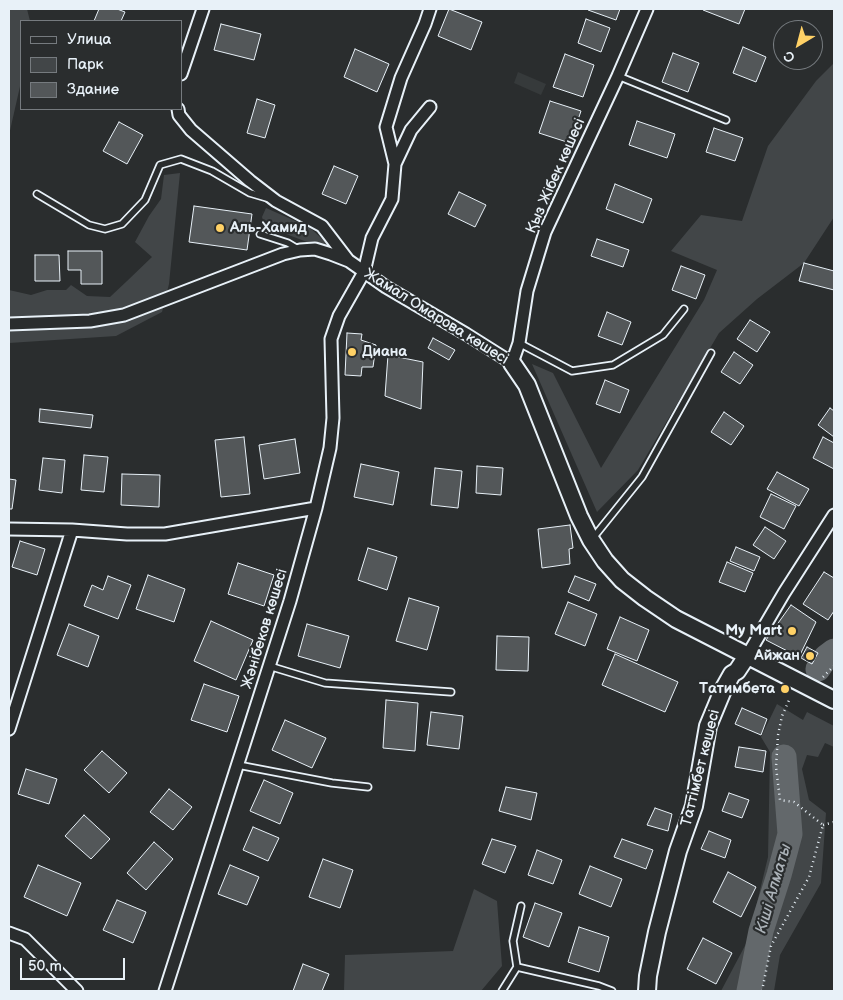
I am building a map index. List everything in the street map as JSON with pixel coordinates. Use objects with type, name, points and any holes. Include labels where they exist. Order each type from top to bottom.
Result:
[{"type":"street","points":[[182,71],[203,9]]},
{"type":"street","points":[[364,272],[372,238],[392,199],[394,164],[386,127],[401,78],[430,9]]},
{"type":"street","name":"Қыз Жібек көшесі","points":[[512,363],[519,343],[527,291],[545,232],[647,9]]},
{"type":"street","points":[[394,164],[411,130],[430,107]]},
{"type":"street","points":[[178,110],[179,115],[191,130],[250,181],[276,201],[322,226],[349,261]]},
{"type":"street","name":"Жамал Омарова көшесі","points":[[9,324],[90,321],[124,315],[274,258],[300,250],[315,249],[349,261],[386,287],[512,363],[527,385],[579,516],[591,540],[605,561],[622,580],[644,598],[676,619],[834,700]]},
{"type":"street","name":"Жәнібеков көшесі","points":[[165,991],[270,666],[316,508],[330,448],[333,418],[332,339],[339,316],[364,272]]},
{"type":"street","points":[[9,529],[165,534],[316,508]]},
{"type":"street","name":"Таттімбет көшесі","points":[[647,991],[648,976],[657,932],[678,851],[694,806],[708,726],[732,674],[738,671],[784,593],[834,515]]},
{"type":"street","points":[[9,729],[72,530]]},
{"type":"street","points":[[9,933],[25,939],[77,991]]},
{"type":"lane","points":[[618,76],[726,120]]},
{"type":"lane","points":[[37,194],[89,225],[105,229],[122,224],[145,200],[160,165],[181,159],[212,171],[250,193],[276,201]]},
{"type":"lane","points":[[260,234],[288,243],[300,250]]},
{"type":"lane","points":[[519,343],[572,371],[614,365],[663,335],[684,309]]},
{"type":"lane","points":[[591,540],[642,477],[711,353]]},
{"type":"lane","points":[[270,666],[325,683],[451,692]]},
{"type":"lane","points":[[238,765],[332,783],[368,787]]},
{"type":"lane","points":[[502,991],[518,967],[513,941],[521,906]]},
{"type":"lane","points":[[518,967],[600,986],[612,991]]},
{"type":"path","points":[[823,677],[834,666]]},
{"type":"path","points":[[790,698],[782,716],[778,735],[776,767],[780,800],[794,802],[823,825]]},
{"type":"path","points":[[823,825],[834,822]]},
{"type":"path","points":[[762,991],[771,946],[809,877],[823,825]]},
{"type":"shaded area","points":[[518,72],[546,84],[541,95],[514,83]]},
{"type":"green space","points":[[9,9],[27,9],[30,20],[20,20],[20,86],[9,135]]},
{"type":"green space","points":[[834,63],[834,217],[804,263],[757,299],[719,333],[638,470],[597,512],[532,364],[553,373],[601,468],[704,300],[717,270],[671,251],[701,215],[742,221],[768,146],[816,81]]},
{"type":"green space","points":[[180,173],[169,284],[162,312],[116,336],[9,343],[9,290],[31,295],[47,290],[66,290],[71,285],[87,296],[110,297],[152,257],[135,242],[161,199],[164,175]]},
{"type":"green space","points":[[266,208],[309,227],[339,254],[265,226],[262,217]]},
{"type":"green space","points":[[777,704],[803,720],[807,712],[834,726],[834,747],[825,743],[818,757],[807,755],[802,769],[809,800],[826,813],[821,883],[780,955],[774,991],[721,991],[748,940],[768,857],[770,752],[761,737]]},
{"type":"green space","points":[[474,889],[497,901],[502,966],[481,991],[344,991],[345,955],[453,951]]},
{"type":"building","points":[[99,9],[117,9],[125,12],[121,20],[94,20]]},
{"type":"building","points":[[449,9],[482,22],[471,50],[438,36]]},
{"type":"building","points":[[589,9],[620,9],[616,20]]},
{"type":"building","points":[[703,9],[745,9],[739,24]]},
{"type":"building","points":[[586,19],[610,28],[601,52],[578,43]]},
{"type":"building","points":[[221,24],[261,34],[254,60],[214,50]]},
{"type":"building","points":[[743,47],[766,57],[756,82],[733,73]]},
{"type":"building","points":[[355,49],[389,64],[377,92],[344,77]]},
{"type":"building","points":[[673,53],[699,63],[688,92],[662,82]]},
{"type":"building","points":[[565,54],[594,65],[583,97],[553,87]]},
{"type":"building","points":[[257,99],[275,105],[265,138],[247,133]]},
{"type":"building","points":[[550,101],[581,111],[570,143],[539,133]]},
{"type":"building","points":[[637,121],[675,134],[667,158],[629,145]]},
{"type":"building","points":[[119,122],[143,135],[127,164],[103,151]]},
{"type":"building","points":[[714,128],[743,138],[735,161],[706,152]]},
{"type":"building","points":[[334,166],[358,176],[346,204],[322,194]]},
{"type":"building","points":[[615,184],[652,199],[643,223],[606,209]]},
{"type":"building","points":[[459,192],[486,205],[475,227],[448,214]]},
{"type":"building","name":"Аль-Хамид","points":[[194,206],[252,214],[247,250],[189,242]]},
{"type":"building","points":[[597,239],[629,250],[623,267],[591,256]]},
{"type":"building","points":[[68,251],[102,251],[102,284],[81,284],[81,270],[68,270]]},
{"type":"building","points":[[35,255],[59,255],[60,281],[35,281]]},
{"type":"building","points":[[804,263],[834,271],[834,290],[799,281]]},
{"type":"building","points":[[681,266],[705,275],[696,299],[672,290]]},
{"type":"building","points":[[607,312],[631,322],[622,345],[598,336]]},
{"type":"building","points":[[750,320],[770,332],[757,352],[737,339]]},
{"type":"building","points":[[347,333],[362,334],[361,340],[376,345],[373,367],[362,367],[361,376],[345,375]]},
{"type":"building","points":[[433,338],[455,350],[449,360],[428,348]]},
{"type":"building","points":[[734,352],[753,365],[740,384],[721,372]]},
{"type":"building","points":[[388,355],[423,362],[421,409],[385,396]]},
{"type":"building","points":[[605,380],[629,390],[620,413],[596,404]]},
{"type":"building","points":[[830,408],[834,411],[834,437],[818,425]]},
{"type":"building","points":[[40,409],[93,415],[91,428],[39,422]]},
{"type":"building","points":[[724,412],[744,426],[731,445],[711,432]]},
{"type":"building","points":[[244,437],[250,494],[221,497],[215,440]]},
{"type":"building","points":[[823,437],[834,443],[834,469],[813,458]]},
{"type":"building","points":[[295,439],[300,473],[264,479],[259,445]]},
{"type":"building","points":[[84,455],[108,457],[104,492],[81,490]]},
{"type":"building","points":[[43,458],[65,460],[62,493],[39,490]]},
{"type":"building","points":[[361,464],[399,472],[393,505],[354,497]]},
{"type":"building","points":[[477,466],[503,468],[501,495],[476,493]]},
{"type":"building","points":[[435,468],[462,471],[458,508],[431,505]]},
{"type":"building","points":[[777,472],[809,489],[799,506],[767,489]]},
{"type":"building","points":[[122,474],[160,475],[159,507],[121,505]]},
{"type":"building","points":[[9,479],[16,480],[12,509],[9,509]]},
{"type":"building","points":[[771,494],[796,506],[784,529],[760,517]]},
{"type":"building","points":[[570,525],[573,548],[569,549],[570,564],[542,568],[538,529]]},
{"type":"building","points":[[765,527],[786,541],[774,559],[753,545]]},
{"type":"building","points":[[20,541],[45,549],[37,575],[12,567]]},
{"type":"building","points":[[736,547],[760,557],[754,571],[730,561]]},
{"type":"building","points":[[368,548],[397,557],[387,590],[358,580]]},
{"type":"building","points":[[727,562],[753,573],[745,592],[719,582]]},
{"type":"building","points":[[238,563],[274,575],[264,606],[228,594]]},
{"type":"building","points":[[824,572],[834,578],[834,611],[828,620],[803,604]]},
{"type":"building","points":[[148,575],[185,589],[174,622],[136,609]]},
{"type":"building","points":[[108,576],[131,585],[118,619],[84,606],[92,585],[103,590]]},
{"type":"building","points":[[575,576],[596,584],[589,601],[568,592]]},
{"type":"building","points":[[409,598],[439,607],[427,650],[396,641]]},
{"type":"building","points":[[568,602],[597,614],[585,646],[555,634]]},
{"type":"building","name":"My Mart","points":[[791,605],[816,622],[799,657],[766,640]]},
{"type":"building","points":[[620,617],[649,630],[637,661],[607,649]]},
{"type":"building","points":[[211,621],[253,640],[236,680],[194,661]]},
{"type":"building","points":[[69,624],[99,636],[88,667],[57,655]]},
{"type":"building","points":[[307,624],[349,636],[340,668],[298,656]]},
{"type":"building","points":[[497,636],[529,637],[528,671],[496,670]]},
{"type":"building","name":"Айжан","points":[[807,647],[818,653],[812,664],[801,658]]},
{"type":"building","points":[[615,654],[678,682],[665,712],[602,685]]},
{"type":"building","points":[[204,684],[239,696],[227,732],[191,720]]},
{"type":"building","points":[[386,700],[418,703],[415,751],[383,748]]},
{"type":"building","points":[[742,708],[767,719],[761,735],[735,724]]},
{"type":"building","points":[[431,712],[463,716],[459,749],[427,745]]},
{"type":"building","points":[[285,720],[326,738],[312,768],[272,750]]},
{"type":"building","points":[[739,747],[766,751],[763,772],[735,767]]},
{"type":"building","points":[[102,751],[127,773],[109,793],[84,770]]},
{"type":"building","points":[[26,769],[57,779],[49,804],[18,794]]},
{"type":"building","points":[[264,780],[293,793],[280,824],[250,811]]},
{"type":"building","points":[[506,787],[537,793],[531,820],[499,811]]},
{"type":"building","points":[[169,789],[192,807],[173,830],[150,812]]},
{"type":"building","points":[[729,793],[749,800],[742,818],[722,811]]},
{"type":"building","points":[[655,808],[672,814],[668,831],[647,825]]},
{"type":"building","points":[[84,815],[110,839],[91,859],[65,836]]},
{"type":"building","points":[[253,827],[279,838],[268,861],[243,850]]},
{"type":"building","points":[[709,831],[731,840],[725,858],[701,849]]},
{"type":"building","points":[[492,839],[516,846],[505,873],[482,864]]},
{"type":"building","points":[[622,839],[653,850],[646,869],[614,857]]},
{"type":"building","points":[[154,842],[173,859],[146,890],[127,873]]},
{"type":"building","points":[[537,850],[562,860],[553,884],[528,875]]},
{"type":"building","points":[[323,859],[353,870],[340,908],[309,897]]},
{"type":"building","points":[[38,865],[81,883],[67,916],[24,897]]},
{"type":"building","points":[[230,865],[259,877],[247,905],[218,894]]},
{"type":"building","points":[[590,866],[622,879],[611,907],[579,894]]},
{"type":"building","points":[[728,872],[756,887],[741,917],[713,902]]},
{"type":"building","points":[[117,900],[146,912],[133,943],[103,930]]},
{"type":"building","points":[[535,903],[562,913],[549,947],[523,937]]},
{"type":"building","points":[[579,927],[609,937],[599,972],[568,962]]},
{"type":"building","points":[[703,938],[732,953],[716,984],[687,969]]},
{"type":"building","points":[[303,964],[329,974],[322,991],[293,991]]},
{"type":"waterway","name":"Кіші Алматы","points":[[818,669],[826,657],[834,651]]},
{"type":"waterway","name":"Кіші Алматы","points":[[749,991],[761,931],[790,834],[784,757]]},
{"type":"place","name":"Аль-Хамид","points":[[220,228]]},
{"type":"place","name":"Диана","points":[[352,352]]},
{"type":"place","name":"My Mart","points":[[792,631]]},
{"type":"place","name":"Айжан","points":[[810,656]]},
{"type":"place","name":"Татимбета","points":[[785,689]]}]
